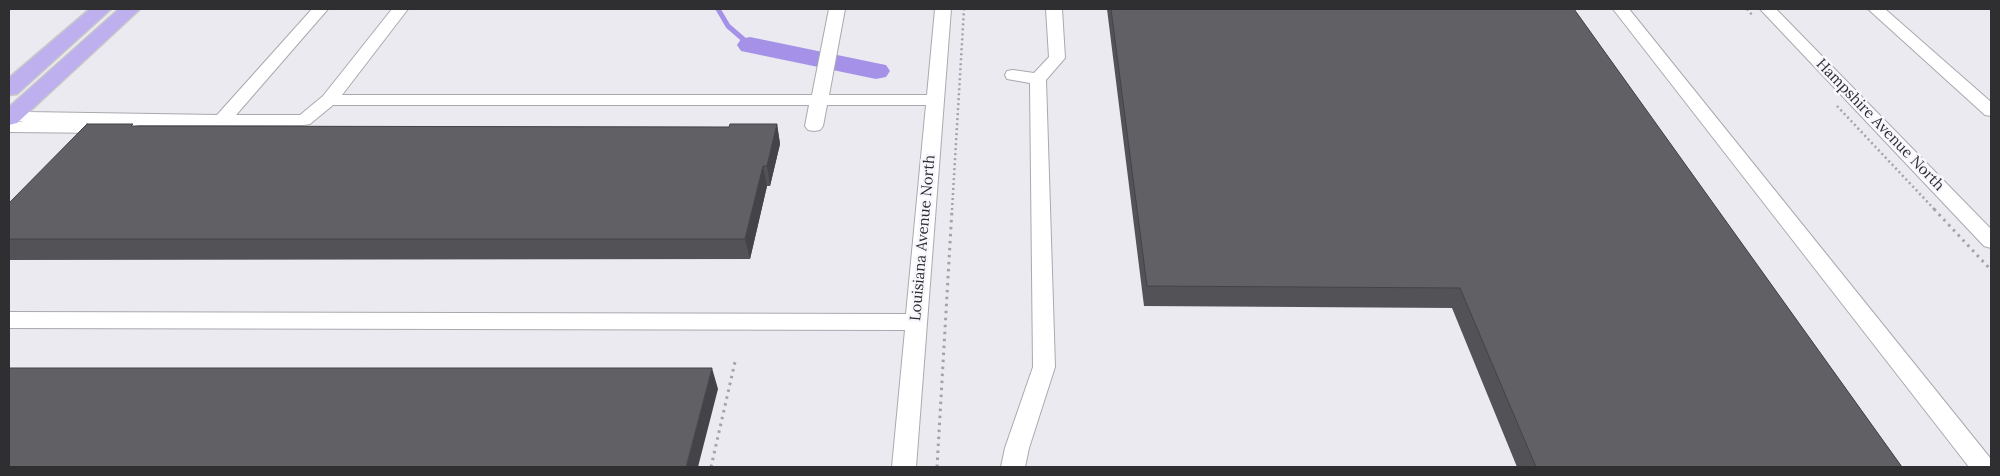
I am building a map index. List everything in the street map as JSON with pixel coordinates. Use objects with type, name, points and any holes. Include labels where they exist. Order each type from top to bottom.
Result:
[{"type":"main road","points":[[9,89],[101,9]]},
{"type":"main road","points":[[10,118],[130,9]]},
{"type":"street","points":[[222,120],[320,9]]},
{"type":"street","points":[[10,118],[27,116],[119,117],[138,120],[304,120],[329,100],[400,9]]},
{"type":"street","points":[[814,126],[837,9]]},
{"type":"street","name":"Louisiana Avenue North","points":[[904,467],[943,9]]},
{"type":"street","points":[[1013,467],[1017,448],[1044,367],[1038,79],[1057,58],[1054,9]]},
{"type":"street","points":[[1621,9],[1983,467]]},
{"type":"street","points":[[1876,9],[1991,111]]},
{"type":"street","name":"Hampshire Avenue North","points":[[1764,16],[1991,241]]},
{"type":"street","points":[[1013,75],[1038,79]]},
{"type":"street","points":[[329,100],[935,100]]},
{"type":"street","points":[[10,118],[88,128],[109,128],[138,120]]},
{"type":"street","points":[[69,146],[88,128]]},
{"type":"street","points":[[9,320],[916,322]]},
{"type":"path","points":[[937,467],[964,9]]},
{"type":"path","points":[[1747,9],[1764,16]]},
{"type":"path","points":[[1836,105],[1991,270]]},
{"type":"path","points":[[710,467],[735,362]]},
{"type":"building","points":[[1111,9],[1574,9],[1902,467],[1536,467],[1460,288],[1147,286]]},
{"type":"building","points":[[87,124],[133,124],[131,126],[729,127],[730,124],[777,124],[767,166],[763,166],[745,239],[9,239],[9,203]]},
{"type":"building","points":[[9,368],[712,368],[686,467],[9,467]]},
{"type":"waterway","points":[[718,9],[728,26],[750,45]]},
{"type":"waterway","points":[[750,45],[876,71]]}]
